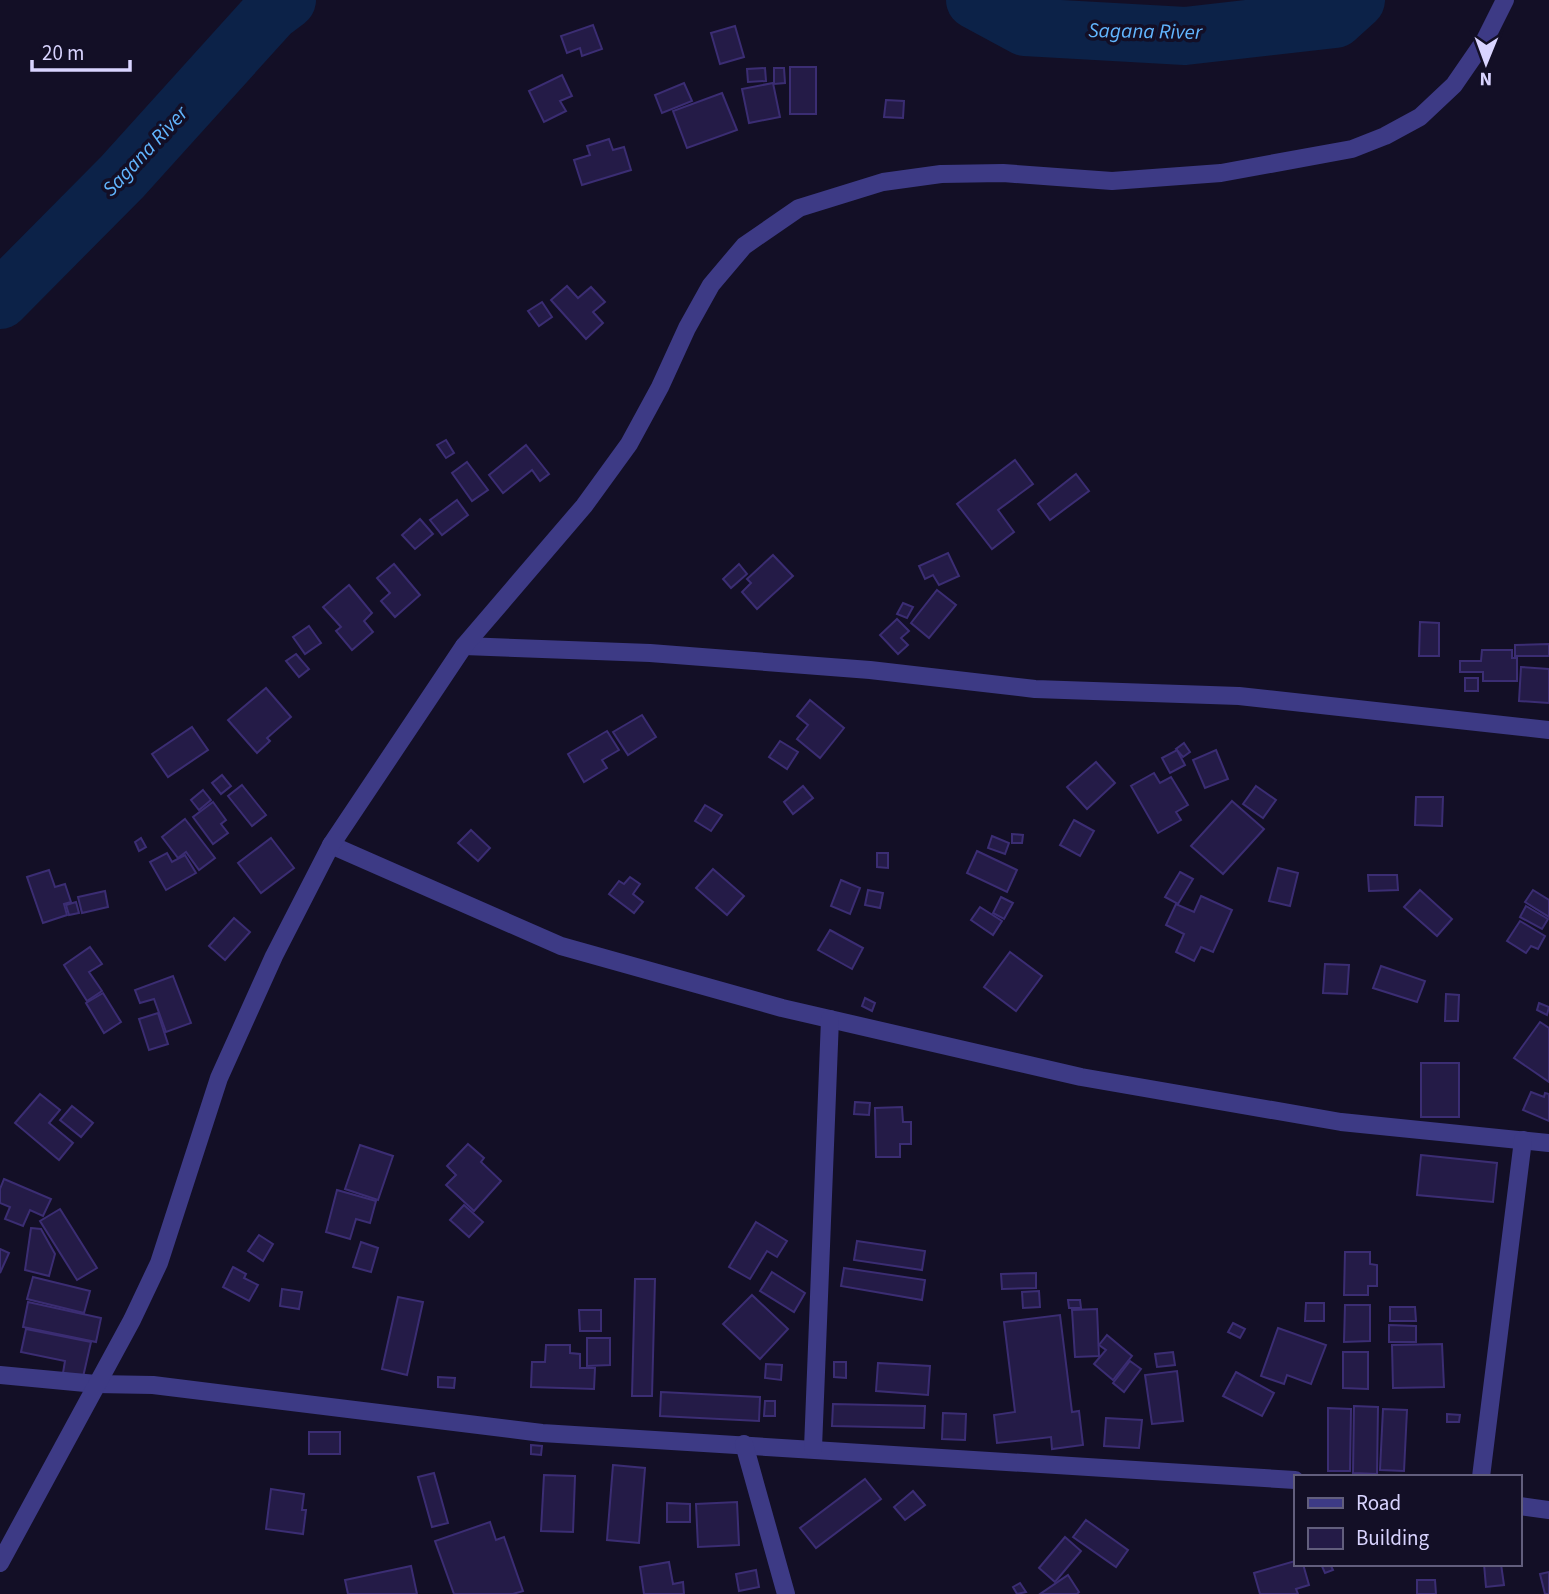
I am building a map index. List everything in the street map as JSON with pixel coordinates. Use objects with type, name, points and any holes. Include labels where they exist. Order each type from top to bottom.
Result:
[{"type":"street","points":[[0,1563],[132,1320],[159,1263],[219,1078],[274,956],[331,845],[464,646],[584,506],[629,444],[711,285],[744,246],[799,208],[883,181],[941,174],[1003,173],[1112,181],[1221,173],[1352,149],[1385,136],[1420,117],[1454,85],[1485,40],[1505,0]]},
{"type":"street","points":[[464,646],[650,653],[870,670],[1035,688],[1239,696],[1549,730]]},
{"type":"street","points":[[331,845],[561,946],[782,1008],[1081,1077],[1341,1122],[1549,1143]]},
{"type":"street","points":[[813,1448],[830,1019]]},
{"type":"street","points":[[1481,1475],[1523,1140]]},
{"type":"street","points":[[0,1375],[96,1384],[153,1385],[542,1433],[1294,1480]]},
{"type":"street","points":[[744,1444],[786,1594]]},
{"type":"street","points":[[1521,1506],[1549,1510]]},
{"type":"building","points":[[593,25],[602,49],[582,56],[580,48],[567,53],[561,36]]},
{"type":"building","points":[[735,26],[744,57],[720,64],[711,33]]},
{"type":"building","points":[[790,67],[816,67],[816,114],[790,114]]},
{"type":"building","points":[[765,68],[766,81],[748,82],[747,69]]},
{"type":"building","points":[[774,68],[784,68],[785,83],[774,84]]},
{"type":"building","points":[[562,75],[572,96],[560,101],[566,111],[544,122],[529,91]]},
{"type":"building","points":[[684,83],[692,101],[662,113],[655,95]]},
{"type":"building","points":[[773,83],[780,117],[749,123],[742,89]]},
{"type":"building","points":[[722,93],[737,130],[687,148],[673,111]]},
{"type":"building","points":[[886,100],[904,101],[903,118],[884,117]]},
{"type":"building","points":[[609,139],[613,150],[624,147],[631,170],[582,185],[574,160],[590,155],[587,146]]},
{"type":"building","points":[[567,286],[578,298],[591,287],[605,302],[593,312],[603,323],[586,339],[551,300]]},
{"type":"building","points":[[542,302],[552,317],[539,326],[528,311]]},
{"type":"building","points":[[446,440],[454,453],[446,458],[437,445]]},
{"type":"building","points":[[526,445],[549,474],[540,481],[532,470],[503,493],[489,475]]},
{"type":"building","points":[[1015,460],[1033,484],[998,510],[1014,532],[992,549],[957,504]]},
{"type":"building","points":[[467,462],[488,490],[472,501],[452,473]]},
{"type":"building","points":[[1076,474],[1089,491],[1050,520],[1038,504]]},
{"type":"building","points":[[457,500],[468,515],[442,535],[430,520]]},
{"type":"building","points":[[420,519],[433,534],[415,549],[402,535]]},
{"type":"building","points":[[948,553],[959,576],[939,585],[933,575],[925,579],[919,566]]},
{"type":"building","points":[[773,555],[793,576],[757,609],[742,592],[751,583],[747,579]]},
{"type":"building","points":[[394,564],[420,595],[395,617],[381,601],[390,593],[377,578]]},
{"type":"building","points":[[739,564],[747,574],[731,588],[723,579]]},
{"type":"building","points":[[349,585],[372,613],[364,621],[373,632],[352,650],[336,631],[341,627],[323,607]]},
{"type":"building","points":[[937,590],[956,605],[929,638],[911,623]]},
{"type":"building","points":[[903,603],[913,607],[907,618],[897,614]]},
{"type":"building","points":[[897,619],[909,631],[901,638],[908,645],[898,654],[880,635]]},
{"type":"building","points":[[1420,622],[1439,623],[1439,656],[1419,656]]},
{"type":"building","points":[[309,626],[321,643],[305,654],[293,637]]},
{"type":"building","points":[[1549,644],[1549,656],[1515,656],[1515,645]]},
{"type":"building","points":[[1482,650],[1512,650],[1512,658],[1517,658],[1517,681],[1483,681],[1483,672],[1460,672],[1460,661],[1481,661]]},
{"type":"building","points":[[296,654],[309,669],[299,677],[286,661]]},
{"type":"building","points":[[1521,667],[1549,669],[1549,703],[1519,701]]},
{"type":"building","points":[[1465,678],[1478,678],[1478,691],[1465,691]]},
{"type":"building","points":[[266,688],[291,717],[267,738],[270,741],[257,753],[228,720]]},
{"type":"building","points":[[810,700],[844,728],[820,758],[797,739],[808,725],[797,716]]},
{"type":"building","points":[[642,715],[656,737],[628,755],[613,732]]},
{"type":"building","points":[[192,727],[208,750],[168,777],[152,754]]},
{"type":"building","points":[[607,731],[619,750],[602,760],[607,768],[584,782],[568,754]]},
{"type":"building","points":[[780,741],[798,752],[787,769],[769,757]]},
{"type":"building","points":[[1184,743],[1190,752],[1183,757],[1176,749]]},
{"type":"building","points":[[1177,750],[1185,765],[1170,773],[1162,758]]},
{"type":"building","points":[[1216,750],[1228,779],[1205,788],[1193,760]]},
{"type":"building","points":[[1096,762],[1115,783],[1087,809],[1067,787]]},
{"type":"building","points":[[1154,773],[1160,783],[1171,777],[1188,805],[1176,812],[1181,820],[1158,833],[1131,786]]},
{"type":"building","points":[[222,775],[231,786],[221,794],[212,783]]},
{"type":"building","points":[[242,785],[266,815],[252,826],[228,796]]},
{"type":"building","points":[[803,786],[813,798],[793,814],[784,802]]},
{"type":"building","points":[[1256,786],[1276,800],[1263,818],[1243,804]]},
{"type":"building","points":[[203,790],[211,800],[199,810],[191,800]]},
{"type":"building","points":[[1416,797],[1443,797],[1442,826],[1415,825]]},
{"type":"building","points":[[1232,801],[1264,829],[1223,874],[1191,846]]},
{"type":"building","points":[[213,802],[226,820],[221,824],[228,833],[213,844],[193,817]]},
{"type":"building","points":[[705,805],[722,815],[711,831],[695,821]]},
{"type":"building","points":[[185,819],[215,858],[199,870],[186,852],[178,858],[162,837]]},
{"type":"building","points":[[1074,820],[1094,831],[1080,856],[1060,845]]},
{"type":"building","points":[[471,830],[490,848],[478,861],[458,843]]},
{"type":"building","points":[[1012,834],[1023,835],[1022,843],[1012,843]]},
{"type":"building","points":[[992,836],[1009,843],[1005,854],[988,848]]},
{"type":"building","points":[[141,838],[146,847],[139,851],[135,842]]},
{"type":"building","points":[[271,838],[294,868],[261,893],[238,863]]},
{"type":"building","points":[[977,851],[1017,870],[1007,892],[967,873]]},
{"type":"building","points":[[167,853],[172,862],[185,855],[196,873],[166,890],[150,862]]},
{"type":"building","points":[[877,853],[888,853],[888,868],[877,867]]},
{"type":"building","points":[[1278,868],[1298,873],[1290,906],[1269,901]]},
{"type":"building","points":[[713,869],[744,896],[727,915],[696,888]]},
{"type":"building","points":[[49,870],[55,887],[65,884],[71,902],[64,904],[67,915],[43,923],[27,877]]},
{"type":"building","points":[[1180,872],[1193,879],[1178,904],[1165,897]]},
{"type":"building","points":[[1368,875],[1397,875],[1398,890],[1369,891]]},
{"type":"building","points":[[630,877],[640,884],[633,894],[643,902],[634,913],[609,894],[619,881],[624,884]]},
{"type":"building","points":[[841,880],[860,888],[850,914],[831,906]]},
{"type":"building","points":[[868,890],[883,893],[880,908],[865,905]]},
{"type":"building","points":[[1420,890],[1452,919],[1437,936],[1404,907]]},
{"type":"building","points":[[1533,890],[1549,900],[1549,917],[1525,902]]},
{"type":"building","points":[[105,891],[108,907],[82,913],[78,897]]},
{"type":"building","points":[[1201,896],[1232,910],[1213,952],[1201,947],[1194,961],[1176,952],[1184,934],[1166,925],[1176,904],[1194,912]]},
{"type":"building","points":[[1001,897],[1013,903],[1004,919],[993,913]]},
{"type":"building","points":[[76,902],[79,913],[69,915],[66,905]]},
{"type":"building","points":[[1526,906],[1548,919],[1542,929],[1520,917]]},
{"type":"building","points":[[980,907],[1002,921],[993,935],[971,920]]},
{"type":"building","points":[[234,918],[250,932],[225,960],[209,946]]},
{"type":"building","points":[[1520,921],[1545,936],[1538,949],[1531,946],[1526,953],[1507,941]]},
{"type":"building","points":[[830,930],[863,948],[852,969],[818,950]]},
{"type":"building","points":[[90,947],[102,964],[89,972],[102,991],[87,1001],[64,965]]},
{"type":"building","points":[[1010,952],[1042,976],[1016,1011],[984,987]]},
{"type":"building","points":[[1325,964],[1349,965],[1347,994],[1323,993]]},
{"type":"building","points":[[1381,966],[1425,981],[1417,1002],[1373,988]]},
{"type":"building","points":[[173,976],[191,1023],[166,1032],[154,999],[140,1003],[135,990]]},
{"type":"building","points":[[103,993],[121,1022],[104,1033],[86,1003]]},
{"type":"building","points":[[1446,994],[1459,995],[1458,1021],[1445,1021]]},
{"type":"building","points":[[865,998],[875,1003],[872,1011],[862,1006]]},
{"type":"building","points":[[1539,1003],[1549,1007],[1547,1015],[1537,1010]]},
{"type":"building","points":[[158,1013],[168,1044],[149,1050],[139,1019]]},
{"type":"building","points":[[1540,1022],[1549,1028],[1549,1082],[1514,1058]]},
{"type":"building","points":[[1421,1063],[1459,1063],[1459,1117],[1421,1117]]},
{"type":"building","points":[[1531,1092],[1544,1097],[1545,1093],[1549,1094],[1549,1121],[1523,1110]]},
{"type":"building","points":[[40,1094],[60,1110],[49,1123],[73,1143],[59,1160],[15,1123]]},
{"type":"building","points":[[855,1102],[870,1103],[869,1115],[854,1114]]},
{"type":"building","points":[[72,1106],[93,1123],[81,1137],[60,1120]]},
{"type":"building","points":[[902,1107],[903,1122],[911,1122],[911,1144],[900,1144],[900,1157],[876,1157],[875,1108]]},
{"type":"building","points":[[468,1144],[484,1158],[481,1162],[501,1181],[474,1211],[446,1185],[456,1175],[447,1166]]},
{"type":"building","points":[[360,1145],[393,1156],[378,1200],[345,1189]]},
{"type":"building","points":[[1421,1155],[1497,1163],[1493,1202],[1417,1195]]},
{"type":"building","points":[[4,1179],[51,1199],[43,1216],[30,1210],[23,1226],[5,1219],[10,1207],[0,1203],[0,1189]]},
{"type":"building","points":[[337,1190],[376,1201],[370,1223],[356,1219],[350,1239],[326,1232]]},
{"type":"building","points":[[464,1205],[483,1222],[469,1237],[450,1220]]},
{"type":"building","points":[[60,1209],[97,1268],[77,1280],[40,1221]]},
{"type":"building","points":[[756,1222],[787,1241],[777,1257],[767,1251],[750,1279],[729,1267]]},
{"type":"building","points":[[31,1228],[41,1229],[55,1254],[49,1276],[25,1270]]},
{"type":"building","points":[[259,1235],[273,1244],[263,1261],[248,1251]]},
{"type":"building","points":[[857,1241],[925,1251],[922,1270],[854,1260]]},
{"type":"building","points":[[361,1242],[378,1248],[371,1272],[353,1267]]},
{"type":"building","points":[[0,1249],[9,1253],[0,1273]]},
{"type":"building","points":[[1345,1252],[1370,1252],[1370,1264],[1377,1265],[1377,1286],[1368,1286],[1368,1295],[1344,1295]]},
{"type":"building","points":[[233,1267],[246,1274],[244,1278],[258,1285],[249,1301],[223,1287]]},
{"type":"building","points":[[844,1268],[925,1280],[922,1300],[841,1286]]},
{"type":"building","points":[[772,1272],[805,1293],[794,1312],[760,1291]]},
{"type":"building","points":[[1036,1273],[1036,1288],[1002,1289],[1001,1274]]},
{"type":"building","points":[[33,1277],[90,1291],[84,1313],[27,1299]]},
{"type":"building","points":[[635,1279],[655,1279],[652,1396],[632,1396]]},
{"type":"building","points":[[282,1289],[302,1292],[299,1309],[280,1306]]},
{"type":"building","points":[[1039,1291],[1040,1307],[1023,1308],[1022,1292]]},
{"type":"building","points":[[752,1295],[788,1329],[760,1359],[723,1324]]},
{"type":"building","points":[[398,1297],[423,1302],[407,1375],[382,1369]]},
{"type":"building","points":[[1068,1300],[1080,1300],[1081,1308],[1069,1308]]},
{"type":"building","points":[[28,1302],[101,1318],[96,1342],[23,1327]]},
{"type":"building","points":[[1306,1303],[1324,1303],[1324,1321],[1305,1321]]},
{"type":"building","points":[[1345,1305],[1370,1305],[1370,1341],[1344,1342]]},
{"type":"building","points":[[1390,1307],[1415,1307],[1416,1321],[1390,1321]]},
{"type":"building","points":[[1097,1309],[1099,1356],[1075,1357],[1072,1310]]},
{"type":"building","points":[[579,1310],[601,1310],[601,1331],[580,1331]]},
{"type":"building","points":[[1060,1315],[1072,1412],[1079,1411],[1083,1445],[1052,1449],[1051,1437],[997,1443],[994,1415],[1015,1412],[1004,1322]]},
{"type":"building","points":[[1233,1323],[1245,1329],[1240,1338],[1228,1332]]},
{"type":"building","points":[[1389,1325],[1416,1326],[1416,1342],[1389,1342]]},
{"type":"building","points":[[1278,1328],[1326,1345],[1311,1384],[1287,1375],[1284,1384],[1261,1376]]},
{"type":"building","points":[[26,1329],[91,1342],[83,1377],[63,1373],[65,1361],[21,1352]]},
{"type":"building","points":[[1107,1335],[1132,1356],[1113,1380],[1094,1364],[1106,1350],[1099,1345]]},
{"type":"building","points":[[587,1338],[610,1338],[610,1365],[587,1366]]},
{"type":"building","points":[[1442,1344],[1444,1387],[1393,1388],[1392,1345]]},
{"type":"building","points":[[546,1345],[570,1345],[570,1353],[580,1354],[580,1368],[595,1368],[594,1389],[531,1387],[532,1362],[545,1362]]},
{"type":"building","points":[[1173,1352],[1175,1365],[1157,1367],[1155,1354]]},
{"type":"building","points":[[1343,1352],[1368,1352],[1368,1389],[1343,1388]]},
{"type":"building","points":[[1130,1361],[1141,1369],[1124,1392],[1113,1383]]},
{"type":"building","points":[[834,1362],[846,1362],[846,1378],[834,1377]]},
{"type":"building","points":[[878,1363],[930,1366],[928,1395],[876,1391]]},
{"type":"building","points":[[766,1364],[782,1365],[781,1380],[765,1378]]},
{"type":"building","points":[[1177,1371],[1183,1421],[1152,1424],[1145,1375]]},
{"type":"building","points":[[1236,1372],[1274,1393],[1262,1416],[1223,1396]]},
{"type":"building","points":[[438,1377],[455,1378],[454,1388],[438,1387]]},
{"type":"building","points":[[661,1392],[760,1397],[759,1421],[660,1416]]},
{"type":"building","points":[[765,1401],[775,1401],[775,1416],[764,1416]]},
{"type":"building","points":[[833,1404],[925,1406],[924,1428],[832,1426]]},
{"type":"building","points":[[1354,1406],[1378,1407],[1377,1474],[1353,1473]]},
{"type":"building","points":[[1328,1408],[1351,1409],[1350,1471],[1328,1471]]},
{"type":"building","points":[[1383,1409],[1407,1410],[1404,1471],[1380,1470]]},
{"type":"building","points":[[943,1413],[966,1414],[965,1440],[942,1439]]},
{"type":"building","points":[[1447,1414],[1460,1415],[1459,1422],[1447,1422]]},
{"type":"building","points":[[1106,1418],[1142,1420],[1139,1448],[1104,1446]]},
{"type":"building","points":[[309,1432],[340,1432],[340,1454],[309,1454]]},
{"type":"building","points":[[531,1445],[542,1446],[541,1455],[531,1454]]},
{"type":"building","points":[[613,1465],[645,1468],[639,1543],[607,1540]]},
{"type":"building","points":[[434,1473],[448,1523],[432,1527],[418,1477]]},
{"type":"building","points":[[544,1475],[575,1476],[573,1532],[541,1531]]},
{"type":"building","points":[[865,1479],[881,1499],[816,1548],[800,1528]]},
{"type":"building","points":[[271,1489],[304,1494],[302,1510],[306,1510],[303,1534],[266,1529]]},
{"type":"building","points":[[913,1491],[925,1505],[905,1520],[894,1507]]},
{"type":"building","points":[[737,1502],[739,1545],[698,1547],[696,1504]]},
{"type":"building","points":[[667,1503],[690,1504],[690,1522],[667,1522]]},
{"type":"building","points":[[1086,1520],[1128,1550],[1116,1567],[1073,1537]]},
{"type":"building","points":[[490,1522],[496,1540],[504,1537],[523,1591],[513,1594],[454,1594],[435,1541]]},
{"type":"building","points":[[1065,1537],[1081,1551],[1055,1582],[1039,1568]]},
{"type":"building","points":[[1294,1561],[1294,1566],[1304,1566],[1309,1585],[1296,1589],[1298,1594],[1260,1594],[1254,1573]]},
{"type":"building","points":[[669,1562],[673,1584],[683,1582],[684,1594],[644,1594],[640,1567]]},
{"type":"building","points":[[411,1566],[417,1594],[348,1594],[345,1580]]},
{"type":"building","points":[[1322,1566],[1331,1566],[1333,1570],[1325,1573]]},
{"type":"building","points":[[1484,1566],[1501,1566],[1504,1585],[1486,1587]]},
{"type":"building","points":[[756,1570],[759,1587],[739,1591],[736,1574]]},
{"type":"building","points":[[1549,1572],[1549,1594],[1545,1594],[1540,1574]]},
{"type":"building","points":[[1068,1575],[1079,1592],[1077,1594],[1040,1594]]},
{"type":"building","points":[[1417,1580],[1435,1580],[1436,1594],[1417,1594]]},
{"type":"building","points":[[1020,1583],[1026,1592],[1017,1594],[1013,1587]]},
{"type":"waterway","name":"Sagana River","points":[[0,300],[122,177],[271,12],[287,0]]},
{"type":"waterway","name":"Sagana River","points":[[975,0],[1025,27],[1185,36],[1335,19],[1356,0]]}]
